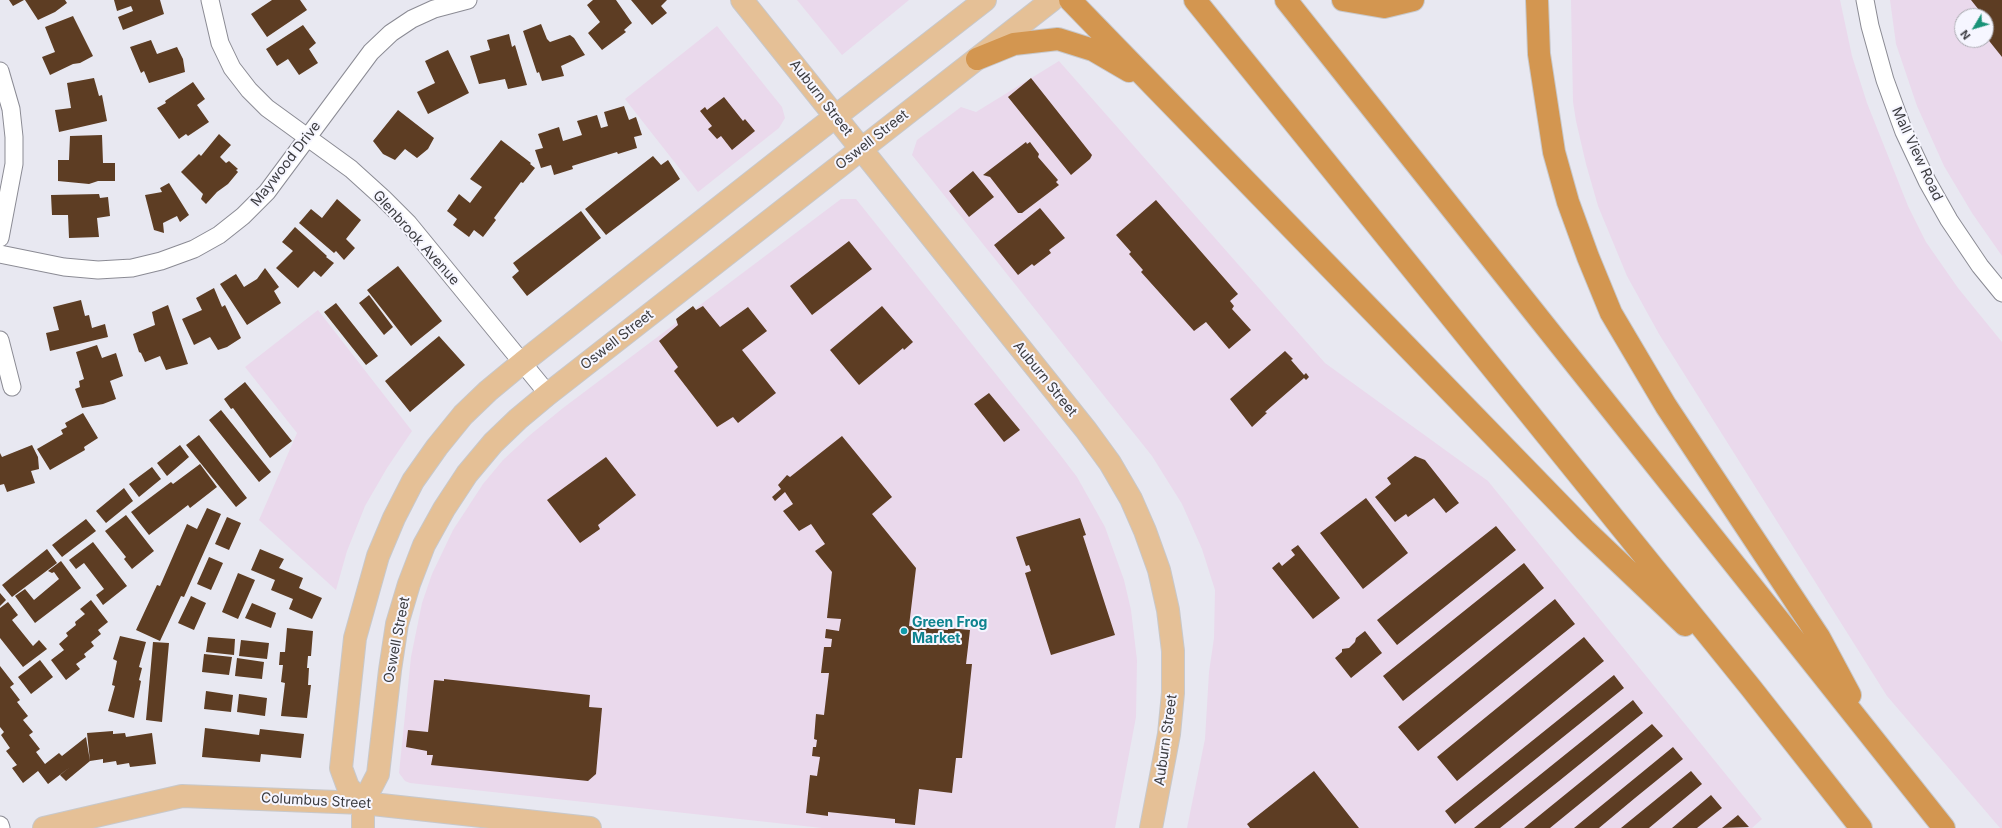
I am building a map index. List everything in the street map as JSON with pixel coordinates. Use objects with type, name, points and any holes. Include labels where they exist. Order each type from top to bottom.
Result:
[{"type":"highway","points":[[1070,0],[1586,530],[1751,688]]},
{"type":"highway","points":[[1195,0],[1751,688],[1861,828]]},
{"type":"highway","points":[[1286,0],[1873,741],[1944,828]]},
{"type":"highway","points":[[1343,0],[1384,7],[1413,0]]},
{"type":"highway","points":[[1537,0],[1540,54],[1554,152],[1568,202],[1585,250],[1611,313],[1666,406],[1820,637],[1873,741]]},
{"type":"highway","points":[[976,59],[1014,44],[1058,39],[1093,50],[1152,85]]},
{"type":"main road","name":"Auburn Street","points":[[742,0],[836,115],[861,149],[1086,430],[1110,463],[1131,499],[1145,531],[1158,570],[1166,603],[1172,651],[1173,693],[1169,734],[1151,828]]},
{"type":"main road","points":[[363,803],[348,787],[341,768],[355,638],[378,556],[394,518],[407,494],[437,447],[463,415],[488,391],[523,362],[836,115],[985,0]]},
{"type":"main road","name":"Oswell Street","points":[[363,828],[363,803],[378,774],[397,624],[409,584],[424,545],[444,509],[467,474],[493,443],[518,419],[548,394],[1052,0]]},
{"type":"main road","name":"Columbus Street","points":[[44,828],[182,796],[363,803],[590,828]]},
{"type":"street","name":"Glenbrook Avenue","points":[[210,0],[220,43],[232,68],[249,90],[267,108],[351,169],[408,223],[548,394]]},
{"type":"street","name":"Maywood Drive","points":[[0,254],[64,267],[98,270],[132,268],[161,261],[194,249],[219,235],[243,216],[267,192],[371,52],[391,33],[412,19],[434,9],[468,0]]},
{"type":"street","name":"Mall View Road","points":[[1865,0],[1884,80],[1904,132],[1927,181],[1949,220],[1980,266],[2002,293]]},
{"type":"street","points":[[0,71],[12,109],[14,164],[0,238]]},
{"type":"street","points":[[0,340],[12,387]]},
{"type":"shaded area","points":[[797,0],[909,0],[842,55]]},
{"type":"shaded area","points":[[1571,0],[1840,0],[1852,56],[1867,103],[1908,206],[1926,242],[1958,288],[2002,342],[2002,828],[2000,828],[1887,696],[1659,334],[1627,276],[1598,206],[1576,121],[1573,102]]},
{"type":"shaded area","points":[[1890,0],[2002,0],[2002,256],[1972,213],[1944,166],[1917,106],[1896,44]]},
{"type":"shaded area","points":[[717,26],[782,107],[785,118],[779,128],[698,192],[625,99]]},
{"type":"shaded area","points":[[1059,61],[1325,363],[1488,481],[1762,819],[1752,828],[1187,828],[1205,739],[1209,672],[1214,638],[1215,590],[1202,549],[1182,504],[1152,456],[912,155],[917,140],[961,107],[976,112]]},
{"type":"shaded area","points":[[841,199],[856,199],[1077,477],[1105,527],[1124,580],[1131,610],[1137,660],[1136,717],[1115,828],[822,828],[410,783],[405,781],[399,773],[411,657],[422,603],[432,574],[453,530],[483,484],[503,460],[530,435],[563,408]]},
{"type":"shaded area","points":[[318,310],[412,431],[387,468],[365,506],[347,551],[336,590],[259,520],[297,433],[245,367]]},
{"type":"building","points":[[9,0],[24,0],[13,6]]},
{"type":"building","points":[[25,0],[65,0],[67,3],[55,12],[38,20]]},
{"type":"building","points":[[114,0],[160,0],[164,14],[123,30],[118,17],[133,11],[131,6],[117,11]]},
{"type":"building","points":[[272,0],[300,0],[307,10],[267,37],[251,14]]},
{"type":"building","points":[[593,0],[616,0],[632,23],[624,30],[626,32],[602,50],[588,33],[600,22],[587,5]]},
{"type":"building","points":[[631,0],[667,0],[661,6],[667,13],[652,25]]},
{"type":"building","points":[[1971,0],[2002,0],[2002,57],[1994,47],[1994,8],[1977,8]]},
{"type":"building","points":[[73,16],[93,56],[50,75],[42,57],[55,52],[45,27]]},
{"type":"building","points":[[541,24],[547,39],[550,42],[570,35],[574,38],[585,55],[561,66],[564,76],[542,81],[539,72],[537,73],[523,31]]},
{"type":"building","points":[[303,25],[316,43],[309,49],[318,63],[299,75],[288,59],[277,66],[266,49]]},
{"type":"building","points":[[509,34],[512,47],[515,45],[527,85],[508,89],[505,79],[479,84],[470,56],[490,50],[487,40]]},
{"type":"building","points":[[151,40],[157,54],[177,47],[183,59],[185,72],[149,83],[144,71],[141,73],[130,47]]},
{"type":"building","points":[[448,50],[469,93],[428,114],[417,92],[435,83],[425,61]]},
{"type":"building","points":[[94,78],[99,96],[102,95],[107,121],[59,132],[55,110],[71,108],[67,83]]},
{"type":"building","points":[[1031,78],[1092,155],[1090,159],[1071,175],[1008,97]]},
{"type":"building","points":[[193,82],[205,99],[197,105],[209,122],[188,136],[186,134],[179,139],[157,108],[166,103],[165,101]]},
{"type":"building","points":[[724,97],[743,121],[745,119],[755,131],[732,150],[721,136],[717,139],[708,129],[712,126],[700,111],[705,107],[707,110]]},
{"type":"building","points":[[624,106],[629,120],[636,117],[642,135],[634,137],[637,148],[618,154],[617,152],[572,166],[573,169],[554,175],[551,165],[541,168],[535,150],[543,148],[538,134],[559,127],[563,141],[582,135],[577,121],[597,115],[601,128],[608,126],[604,112]]},
{"type":"building","points":[[398,110],[434,138],[428,149],[417,158],[405,149],[395,160],[383,154],[373,141]]},
{"type":"building","points":[[219,134],[231,145],[220,157],[226,163],[229,161],[238,169],[236,170],[238,172],[228,184],[217,192],[206,204],[201,199],[203,194],[181,172],[199,154],[201,156]]},
{"type":"building","points":[[102,135],[103,163],[115,163],[115,181],[98,181],[89,184],[58,181],[58,160],[69,160],[70,136]]},
{"type":"building","points":[[501,140],[531,163],[530,164],[535,168],[523,183],[521,182],[494,218],[496,220],[483,237],[474,230],[469,237],[453,225],[457,219],[447,211],[459,194],[470,203],[482,187],[470,179]]},
{"type":"building","points":[[1026,142],[1027,144],[1030,142],[1039,154],[1038,157],[1058,180],[1056,182],[1059,185],[1022,213],[1018,213],[990,177],[983,175]]},
{"type":"building","points":[[653,156],[661,165],[668,160],[680,179],[606,235],[585,209]]},
{"type":"building","points":[[973,171],[994,197],[969,217],[949,191]]},
{"type":"building","points":[[169,183],[189,215],[180,222],[177,216],[163,223],[164,233],[154,230],[145,195],[162,192],[160,188]]},
{"type":"building","points":[[99,194],[100,198],[108,197],[110,216],[97,218],[99,237],[69,238],[68,215],[52,215],[51,195]]},
{"type":"building","points":[[337,199],[361,220],[346,239],[355,248],[344,260],[336,251],[334,253],[299,223],[311,209],[322,218]]},
{"type":"building","points":[[1156,200],[1238,294],[1230,301],[1234,306],[1232,309],[1251,330],[1229,349],[1206,322],[1194,331],[1141,272],[1143,270],[1129,254],[1131,252],[1116,235]]},
{"type":"building","points":[[1040,208],[1065,238],[1049,250],[1051,253],[1034,266],[1032,264],[1018,275],[994,245]]},
{"type":"building","points":[[581,211],[601,238],[527,296],[512,277],[519,271],[513,263]]},
{"type":"building","points":[[295,227],[334,263],[321,277],[314,271],[298,288],[276,268],[293,251],[282,242]]},
{"type":"building","points":[[849,241],[872,269],[812,315],[790,286]]},
{"type":"building","points":[[398,266],[442,321],[411,346],[367,290]]},
{"type":"building","points":[[265,268],[279,287],[274,291],[281,303],[247,325],[220,284],[236,274],[244,287],[257,279]]},
{"type":"building","points":[[214,288],[222,307],[225,305],[241,338],[227,347],[218,350],[210,337],[194,345],[182,319],[202,310],[196,298]]},
{"type":"building","points":[[369,295],[393,327],[384,335],[359,303]]},
{"type":"building","points":[[81,300],[85,316],[89,315],[92,328],[105,324],[108,337],[50,351],[46,333],[59,330],[53,307]]},
{"type":"building","points":[[336,303],[378,356],[366,365],[324,312]]},
{"type":"building","points":[[168,305],[188,364],[166,370],[160,356],[145,362],[141,353],[139,352],[133,334],[155,325],[152,312]]},
{"type":"building","points":[[693,306],[696,310],[703,306],[720,327],[748,307],[767,331],[742,350],[776,393],[738,423],[733,417],[717,427],[674,371],[678,367],[659,341],[678,325],[676,319]]},
{"type":"building","points":[[882,306],[913,342],[904,350],[903,348],[859,385],[830,350]]},
{"type":"building","points":[[439,336],[465,365],[410,412],[385,381]]},
{"type":"building","points":[[97,345],[102,358],[116,353],[123,376],[110,381],[116,399],[103,404],[82,408],[75,389],[80,387],[79,381],[84,379],[76,352]]},
{"type":"building","points":[[1285,351],[1293,359],[1291,360],[1304,375],[1306,373],[1309,377],[1306,380],[1304,378],[1265,412],[1267,413],[1252,427],[1230,399]]},
{"type":"building","points":[[245,382],[292,441],[270,458],[233,408],[231,409],[224,399]]},
{"type":"building","points":[[989,393],[1020,430],[1004,442],[974,404]]},
{"type":"building","points":[[221,410],[271,472],[259,482],[209,420]]},
{"type":"building","points":[[83,413],[98,438],[84,447],[85,450],[50,470],[37,449],[63,434],[61,430],[67,427],[65,423]]},
{"type":"building","points":[[199,435],[247,498],[236,507],[186,445]]},
{"type":"building","name":"Green Frog Market","points":[[842,436],[892,497],[872,514],[916,568],[909,626],[948,630],[948,628],[970,630],[966,664],[972,664],[962,758],[956,758],[952,793],[919,789],[915,825],[895,823],[895,819],[828,812],[828,816],[806,813],[810,775],[817,776],[820,757],[812,756],[813,747],[816,747],[817,740],[814,739],[816,714],[824,715],[829,673],[821,673],[824,647],[831,647],[832,639],[825,638],[826,629],[839,631],[841,619],[827,618],[832,572],[815,551],[825,544],[811,524],[799,531],[783,511],[793,504],[785,492],[775,501],[772,497],[781,489],[778,485],[787,475],[790,477]]},
{"type":"building","points":[[32,445],[38,457],[39,469],[31,471],[35,483],[7,492],[4,484],[0,485],[0,453],[2,457]]},
{"type":"building","points":[[180,445],[189,457],[167,476],[157,463]]},
{"type":"building","points":[[1415,456],[1425,460],[1459,503],[1446,513],[1434,498],[1408,517],[1406,514],[1395,522],[1375,497],[1391,484],[1387,478]]},
{"type":"building","points":[[606,457],[636,495],[598,525],[600,529],[580,543],[547,500]]},
{"type":"building","points":[[200,464],[217,487],[190,508],[188,505],[149,535],[131,512],[171,482],[173,484]]},
{"type":"building","points":[[152,467],[161,479],[139,497],[129,484]]},
{"type":"building","points":[[124,488],[133,501],[106,523],[96,511]]},
{"type":"building","points":[[1366,498],[1408,553],[1363,589],[1320,533]]},
{"type":"building","points":[[207,508],[221,514],[184,597],[181,596],[160,641],[136,630],[157,585],[160,586],[187,524],[197,529]]},
{"type":"building","points":[[126,515],[154,551],[132,569],[124,559],[126,557],[105,531]]},
{"type":"building","points":[[227,517],[241,523],[229,550],[215,544]]},
{"type":"building","points":[[1080,518],[1086,535],[1083,536],[1115,635],[1051,655],[1025,573],[1031,571],[1029,565],[1026,566],[1016,537]]},
{"type":"building","points":[[86,519],[96,531],[62,557],[52,545]]},
{"type":"building","points":[[1496,526],[1516,550],[1397,645],[1377,620]]},
{"type":"building","points":[[93,542],[127,586],[103,605],[96,595],[104,589],[84,563],[76,569],[69,560]]},
{"type":"building","points":[[1298,545],[1340,598],[1313,619],[1272,568],[1279,562],[1282,566],[1295,555],[1291,550]]},
{"type":"building","points":[[47,549],[57,563],[12,597],[2,585]]},
{"type":"building","points":[[260,549],[284,559],[279,568],[303,578],[299,588],[322,598],[312,619],[289,609],[293,599],[271,590],[275,580],[251,570]]},
{"type":"building","points":[[209,557],[223,563],[211,590],[197,584]]},
{"type":"building","points":[[61,561],[81,588],[35,623],[15,596],[25,589],[34,600],[59,579],[54,572],[52,573],[48,571]]},
{"type":"building","points":[[1524,563],[1544,588],[1403,701],[1383,676]]},
{"type":"building","points":[[238,573],[255,580],[238,619],[222,612]]},
{"type":"building","points":[[0,593],[6,600],[0,606]]},
{"type":"building","points":[[191,596],[206,603],[194,630],[178,623]]},
{"type":"building","points":[[1555,599],[1575,624],[1418,751],[1398,727]]},
{"type":"building","points":[[91,600],[108,622],[98,630],[101,634],[91,642],[94,646],[84,654],[86,657],[76,664],[80,669],[66,680],[51,660],[64,650],[59,644],[68,636],[66,633],[76,625],[75,622],[85,614],[80,609]]},
{"type":"building","points":[[8,602],[18,615],[12,620],[33,646],[39,640],[47,649],[23,667],[0,638],[0,608]]},
{"type":"building","points":[[252,603],[276,613],[271,628],[245,618]]},
{"type":"building","points":[[287,628],[313,631],[311,656],[308,656],[307,668],[309,668],[308,685],[311,685],[307,718],[281,716],[285,683],[281,682],[283,665],[279,665],[280,652],[285,652]]},
{"type":"building","points":[[1365,631],[1382,653],[1351,678],[1335,658],[1342,652],[1342,649],[1349,648],[1355,642],[1356,638]]},
{"type":"building","points":[[120,636],[146,642],[139,667],[142,668],[139,680],[141,681],[134,718],[108,711],[115,686],[112,685],[117,661],[113,659]]},
{"type":"building","points":[[208,637],[235,639],[234,655],[206,652]]},
{"type":"building","points":[[1584,637],[1604,661],[1457,781],[1437,757]]},
{"type":"building","points":[[241,640],[269,643],[267,659],[239,656]]},
{"type":"building","points":[[153,642],[169,643],[162,722],[146,720]]},
{"type":"building","points":[[204,654],[232,657],[229,675],[202,672]]},
{"type":"building","points":[[237,658],[264,662],[262,679],[235,676]]},
{"type":"building","points":[[40,660],[53,677],[31,694],[18,677]]},
{"type":"building","points":[[0,666],[14,684],[10,687],[20,700],[17,702],[28,716],[23,720],[33,732],[29,735],[40,749],[36,752],[45,764],[59,753],[62,756],[86,737],[90,761],[66,781],[60,775],[70,767],[48,784],[38,771],[23,783],[12,768],[17,765],[6,751],[10,748],[1,735],[4,732],[0,727]]},
{"type":"building","points":[[1614,675],[1624,688],[1455,824],[1445,811]]},
{"type":"building","points":[[444,679],[590,695],[589,707],[602,708],[596,774],[588,781],[431,765],[433,755],[427,755],[427,751],[406,747],[408,730],[428,732],[434,680],[444,681]]},
{"type":"building","points":[[206,691],[233,695],[231,712],[204,709]]},
{"type":"building","points":[[239,694],[267,698],[265,716],[237,712]]},
{"type":"building","points":[[1633,700],[1643,713],[1559,781],[1500,828],[1474,828]]},
{"type":"building","points":[[1652,724],[1663,736],[1550,828],[1524,828]]},
{"type":"building","points":[[205,728],[259,735],[260,729],[304,734],[301,758],[261,754],[260,762],[202,757]]},
{"type":"building","points":[[113,731],[113,734],[125,733],[126,737],[152,733],[156,764],[130,767],[129,763],[117,765],[116,761],[103,763],[103,759],[90,761],[87,733]]},
{"type":"building","points":[[1673,747],[1683,759],[1599,828],[1574,828]]},
{"type":"building","points":[[1314,771],[1359,828],[1250,828],[1247,824]]},
{"type":"building","points":[[1691,771],[1702,784],[1649,828],[1621,828]]},
{"type":"building","points":[[1711,795],[1722,808],[1697,828],[1672,828]]},
{"type":"building","points":[[1738,815],[1749,827],[1722,828]]},
{"type":"place","name":"Green Frog Market","points":[[904,631]]}]
